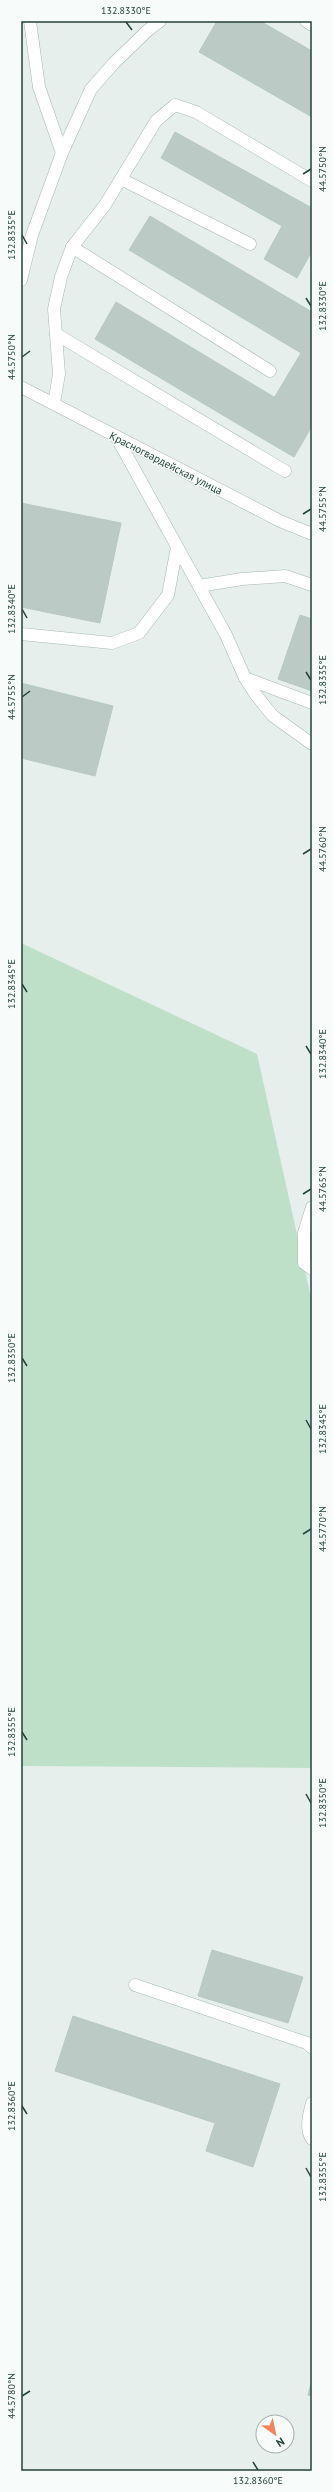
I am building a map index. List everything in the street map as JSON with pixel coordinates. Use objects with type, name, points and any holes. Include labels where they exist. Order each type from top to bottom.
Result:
[{"type":"street","points":[[30,21],[39,87],[62,153]]},
{"type":"street","points":[[21,280],[32,235],[62,153],[91,89],[114,63],[147,31],[160,21]]},
{"type":"street","points":[[306,21],[312,25]]},
{"type":"street","points":[[54,404],[59,374],[54,309],[61,277],[72,247],[106,205],[156,121],[175,105],[196,112],[312,180]]},
{"type":"street","points":[[121,179],[250,244]]},
{"type":"street","points":[[72,247],[270,371]]},
{"type":"street","points":[[56,334],[285,471]]},
{"type":"street","name":"Красногвардейская улица","points":[[21,387],[280,521],[312,534]]},
{"type":"street","points":[[117,438],[226,635],[245,678],[273,716],[312,744]]},
{"type":"street","points":[[21,634],[112,642],[139,633],[168,595],[177,547]]},
{"type":"street","points":[[199,586],[242,579],[285,576],[312,585]]},
{"type":"street","points":[[245,678],[312,703]]},
{"type":"street","points":[[312,1207],[304,1233],[304,1263],[312,1269]]},
{"type":"street","points":[[135,1985],[306,2043],[312,2048]]},
{"type":"street","points":[[312,2103],[309,2114],[308,2135],[312,2139]]},
{"type":"green space","points":[[21,943],[257,1054],[312,1302],[312,1768],[21,1766]]},
{"type":"building","points":[[217,21],[260,21],[312,51],[312,117],[199,52]]},
{"type":"building","points":[[175,132],[312,208],[312,251],[297,278],[264,259],[282,226],[161,158]]},
{"type":"building","points":[[150,216],[312,312],[312,426],[294,457],[253,433],[301,353],[129,250]]},
{"type":"building","points":[[116,302],[274,397],[253,433],[95,339]]},
{"type":"building","points":[[21,503],[121,523],[100,623],[21,607]]},
{"type":"building","points":[[300,615],[312,619],[312,691],[278,679]]},
{"type":"building","points":[[21,683],[113,706],[95,776],[21,758]]},
{"type":"building","points":[[212,1950],[303,1977],[288,2023],[198,1996]]},
{"type":"building","points":[[73,2016],[280,2084],[253,2167],[206,2151],[215,2123],[55,2071]]},
{"type":"building","points":[[312,2380],[312,2396],[308,2395]]}]
